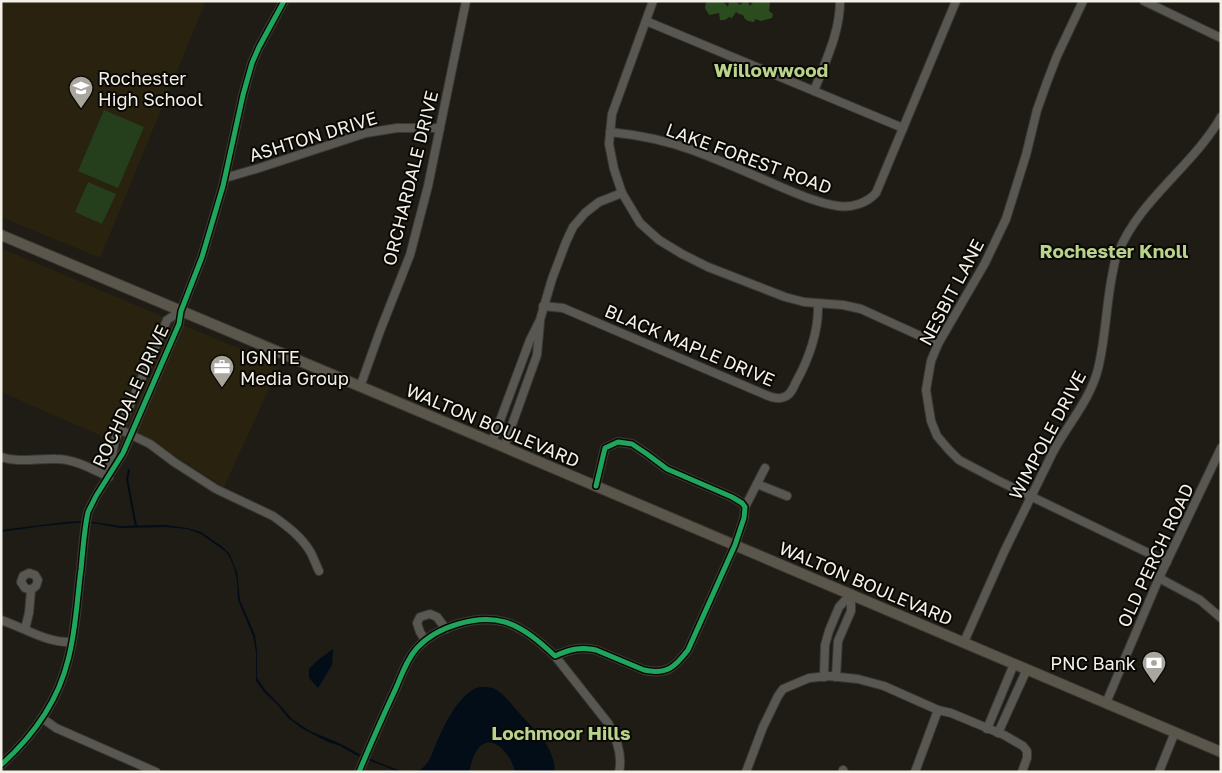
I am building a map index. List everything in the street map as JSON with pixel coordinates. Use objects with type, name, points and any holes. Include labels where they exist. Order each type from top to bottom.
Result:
[{"type":"main road","name":"WALTON BOULEVARD","points":[[1,235],[1221,752]]},
{"type":"street","name":"ROCHDALE DRIVE","points":[[1,765],[21,747],[42,718],[62,678],[72,642],[87,518],[94,500],[123,453],[180,324],[181,311],[202,257],[225,178],[252,62],[284,1]]},
{"type":"street","name":"ORCHARDALE DRIVE","points":[[360,387],[410,255],[428,186],[466,1]]},
{"type":"street","points":[[653,1],[612,114],[609,144],[614,169],[622,193],[640,222],[660,240],[708,267],[785,297],[804,302],[861,308],[938,344]]},
{"type":"street","points":[[814,91],[833,44],[840,15],[840,1]]},
{"type":"street","name":"LAKE FOREST ROAD","points":[[610,132],[667,141],[711,157],[813,200],[841,206],[862,204],[872,198],[876,192],[956,1]]},
{"type":"street","name":"NESBIT LANE","points":[[1083,1],[1047,82],[1006,220],[985,263],[938,344],[932,361],[926,390],[931,421],[938,436],[959,460],[1167,562]]},
{"type":"street","points":[[1144,1],[1221,38]]},
{"type":"street","points":[[646,21],[903,128]]},
{"type":"street","name":"WIMPOLE DRIVE","points":[[964,642],[1031,496],[1061,438],[1090,393],[1098,370],[1109,287],[1117,254],[1137,219],[1204,141],[1221,117]]},
{"type":"street","name":"ASHTON DRIVE","points":[[225,178],[366,133],[396,128],[440,128]]},
{"type":"street","points":[[504,447],[537,355],[543,306],[566,242],[573,227],[585,213],[599,202],[622,193]]},
{"type":"street","name":"BLACK MAPLE DRIVE","points":[[543,306],[563,308],[758,392],[775,398],[783,398],[790,394],[802,372],[816,330],[819,314],[818,304]]},
{"type":"street","points":[[1,457],[18,460],[71,460],[108,477],[119,429],[167,320],[181,311]]},
{"type":"street","points":[[492,442],[530,340],[540,320]]},
{"type":"street","points":[[119,429],[150,444],[216,489],[273,516],[294,533],[305,545],[319,571]]},
{"type":"street","points":[[596,486],[605,448],[618,442],[632,444],[666,469],[732,497],[745,507]]},
{"type":"street","name":"OLD PERCH ROAD","points":[[1106,703],[1159,578],[1221,448]]},
{"type":"street","points":[[555,656],[568,650],[588,648],[644,670],[661,672],[670,669],[679,662],[688,650],[735,545],[744,518],[745,507],[764,468]]},
{"type":"street","points":[[757,484],[787,496]]},
{"type":"street","points":[[1159,578],[1200,600],[1221,618]]},
{"type":"street","points":[[25,629],[29,613],[31,590]]},
{"type":"street","points":[[830,677],[838,641],[851,611],[851,594]]},
{"type":"street","points":[[830,677],[825,645],[828,630],[838,607],[851,594]]},
{"type":"street","points":[[425,640],[417,623],[420,618],[430,614],[437,617],[446,629]]},
{"type":"street","points":[[1,620],[46,639],[72,642]]},
{"type":"street","points":[[359,772],[375,732],[409,659],[417,648],[429,637],[446,629],[468,621],[482,620],[504,622],[534,637],[555,656],[608,723],[617,744],[621,764],[619,772]]},
{"type":"street","points":[[987,728],[1014,664]]},
{"type":"street","points":[[998,733],[1027,669]]},
{"type":"street","points":[[746,772],[763,727],[783,689],[809,678],[830,677],[858,679],[884,686],[938,710],[951,713],[998,733],[1023,746],[1027,751],[1028,758],[1022,772]]},
{"type":"street","points":[[915,772],[938,710]]},
{"type":"street","points":[[42,718],[56,728],[156,772]]},
{"type":"street","points":[[1159,772],[1175,732]]},
{"type":"shaded area","name":"Rochester High School","points":[[1,1],[206,1],[100,258],[1,217]]},
{"type":"shaded area","points":[[1,248],[280,365],[224,487],[138,432],[131,449],[1,392]]},
{"type":"shaded area","points":[[86,521],[121,526],[165,525],[187,528],[201,532],[224,548],[230,555],[237,572],[240,600],[255,635],[257,651],[257,678],[266,691],[292,719],[310,731],[404,772],[399,772],[356,755],[303,729],[288,718],[264,692],[256,681],[256,652],[253,636],[238,600],[234,567],[225,551],[201,534],[187,529],[165,527],[121,528],[86,522],[1,532],[1,530]]},
{"type":"shaded area","points":[[333,649],[332,665],[318,688],[309,678],[309,669]]},
{"type":"shaded area","points":[[480,687],[499,691],[538,733],[548,747],[554,762],[555,772],[515,772],[504,750],[489,742],[483,744],[478,749],[469,772],[416,772],[424,767],[429,760],[443,728],[459,702],[473,690]]},
{"type":"green space","points":[[706,1],[723,1],[728,7],[729,2],[735,1],[740,5],[747,1],[750,6],[754,1],[769,1],[769,11],[773,14],[772,18],[761,21],[755,19],[754,22],[747,20],[743,15],[736,12],[732,18],[720,20],[719,13],[709,15],[705,8]]},
{"type":"green space","points":[[104,110],[144,127],[118,188],[78,171]]},
{"type":"green space","points":[[88,182],[116,194],[102,224],[75,212]]},
{"type":"waterway","points":[[129,470],[127,479],[136,526]]},
{"type":"cycle path","points":[[1,765],[33,730],[51,704],[64,675],[75,626],[88,512],[123,453],[179,324],[181,311],[202,257],[223,186],[252,63],[284,1]]},
{"type":"cycle path","points":[[359,772],[410,657],[425,641],[446,628],[470,621],[494,620],[505,622],[525,632],[555,656],[575,649],[585,648],[596,650],[644,670],[652,671],[670,668],[688,650],[735,545],[744,518],[745,507],[732,497],[667,469],[632,444],[618,442],[605,448],[596,486]]},
{"type":"place","name":"Rochester High School","points":[[81,109]]},
{"type":"place","name":"IGNITE Media Group","points":[[222,388]]},
{"type":"place","name":"PNC Bank","points":[[1154,684]]},
{"type":"district","name":"Willowwood","points":[[771,69]]},
{"type":"district","name":"Rochester Knoll","points":[[1114,250]]},
{"type":"district","name":"Lochmoor Hills","points":[[561,732]]}]
